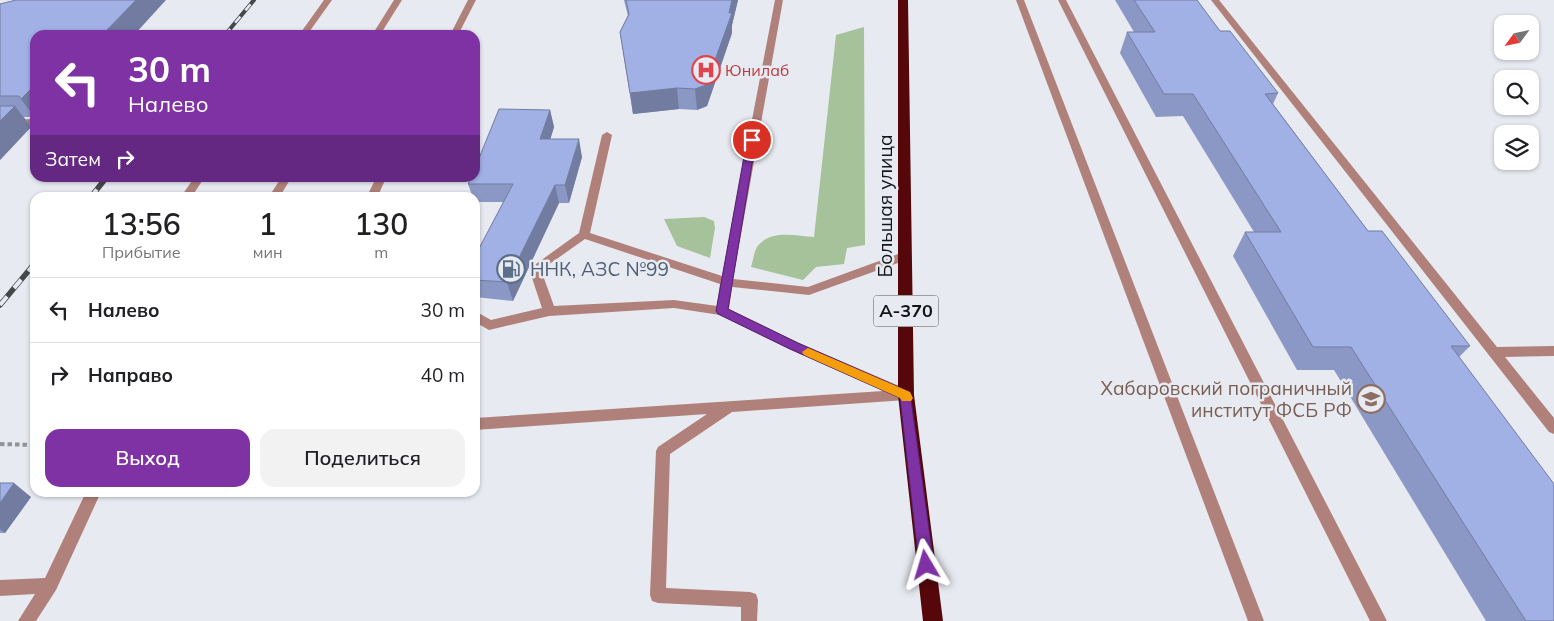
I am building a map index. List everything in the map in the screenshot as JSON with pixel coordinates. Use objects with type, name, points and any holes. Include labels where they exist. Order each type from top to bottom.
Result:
[{"type":"highway","name":"Большая улица","points":[[903,0],[906,395],[933,621]]},
{"type":"street","points":[[307,30],[328,0]]},
{"type":"street","points":[[379,30],[398,0]]},
{"type":"street","points":[[457,30],[472,0]]},
{"type":"street","points":[[722,311],[779,0]]},
{"type":"street","points":[[1020,0],[1256,621]]},
{"type":"street","points":[[1062,0],[1379,621]]},
{"type":"street","points":[[1216,0],[1554,428]]},
{"type":"street","points":[[0,123],[30,122]]},
{"type":"street","points":[[549,311],[535,270],[584,235],[607,135]]},
{"type":"street","points":[[584,235],[726,282],[809,291],[905,256]]},
{"type":"street","points":[[480,319],[489,325],[549,311],[674,304],[722,311],[794,346],[906,395]]},
{"type":"street","points":[[1495,352],[1554,351]]},
{"type":"street","points":[[480,424],[906,395]]},
{"type":"street","points":[[728,407],[663,450],[658,595],[750,600],[748,621]]},
{"type":"street","points":[[26,621],[50,584],[92,497]]},
{"type":"street","points":[[0,588],[50,584]]},
{"type":"path","points":[[0,444],[30,445]]},
{"type":"green space","points":[[864,27],[865,245],[847,248],[844,264],[816,267],[803,280],[751,267],[754,254],[762,241],[784,235],[814,237],[836,35]]},
{"type":"green space","points":[[704,217],[714,221],[715,228],[710,258],[677,246],[664,219]]},
{"type":"building","points":[[16,0],[136,0],[107,30],[30,30],[30,90],[21,99],[19,96],[0,96],[0,4]]},
{"type":"building","points":[[626,0],[732,0],[729,13],[732,13],[706,85],[695,89],[677,88],[630,93],[620,32],[629,14]]},
{"type":"building","points":[[1134,0],[1197,0],[1220,31],[1230,31],[1278,93],[1265,94],[1368,231],[1382,231],[1470,346],[1451,346],[1554,484],[1554,621],[1526,621],[1351,347],[1313,347],[1245,232],[1281,232],[1193,94],[1164,94],[1127,32],[1155,32]]},
{"type":"building","points":[[0,106],[15,106],[0,121]]},
{"type":"building","points":[[499,109],[550,110],[540,139],[579,139],[565,185],[555,185],[507,282],[480,280],[480,247],[513,184],[468,184],[469,182],[480,182],[480,156]]},
{"type":"building","points":[[0,483],[14,483],[0,503]]},
{"type":"railway","points":[[229,30],[254,0]]},
{"type":"railway","points":[[95,192],[103,182]]},
{"type":"railway","points":[[0,305],[30,269]]},
{"type":"slow traffic","points":[[808,352],[906,395],[906,398]]},
{"type":"place","name":"Юнилаб","points":[[706,70]]},
{"type":"place","name":"ННК, АЗС №99","points":[[511,269]]},
{"type":"place","name":"Хабаровский пограничный институт ФСБ РФ","points":[[1371,399]]},
{"type":"route","points":[[752,140],[722,311],[794,346],[906,395],[926,565]]}]
